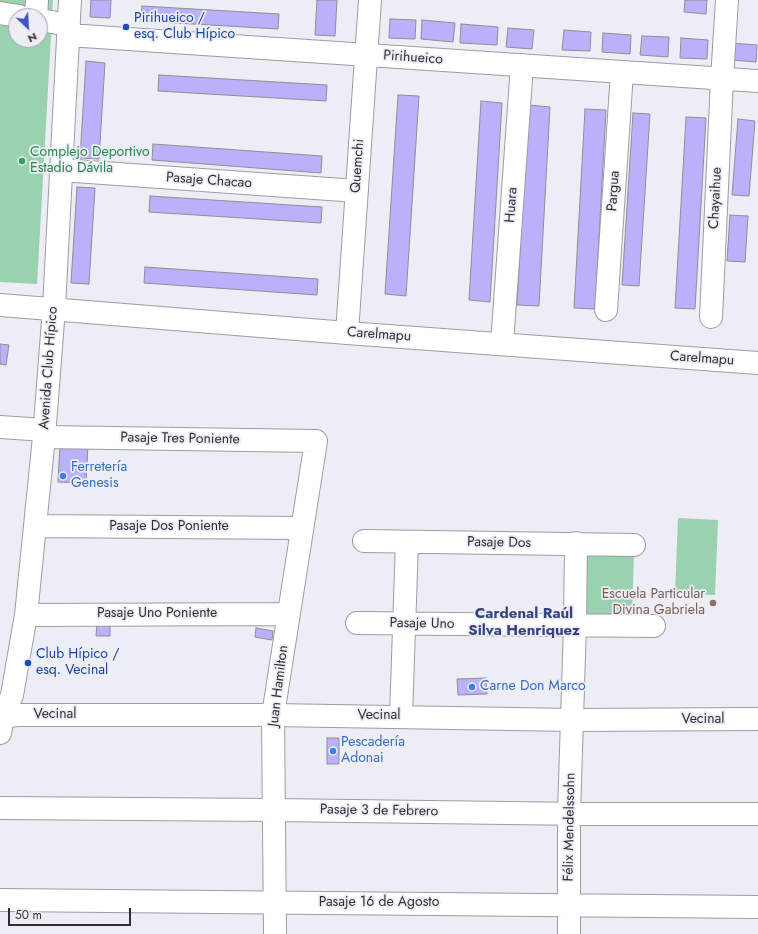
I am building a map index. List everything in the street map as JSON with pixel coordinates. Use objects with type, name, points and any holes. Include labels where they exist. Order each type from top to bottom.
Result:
[{"type":"street","name":"Avenida Club Hípico","points":[[1,722],[12,695],[26,614],[44,433],[54,308],[70,0]]},
{"type":"street","name":"Quemchi","points":[[347,333],[370,0]]},
{"type":"street","name":"Chayaihue","points":[[711,317],[727,0]]},
{"type":"street","name":"Pirihueico","points":[[48,23],[68,30],[366,55],[758,81]]},
{"type":"street","name":"Huara","points":[[502,344],[522,65]]},
{"type":"street","name":"Pargua","points":[[606,310],[622,72]]},
{"type":"street","name":"Pasaje Chacao","points":[[61,170],[357,191]]},
{"type":"street","name":"Carelmapu","points":[[0,304],[347,333],[758,363]]},
{"type":"street","name":"Pasaje Tres Poniente","points":[[0,427],[44,433],[316,441]]},
{"type":"street","name":"Juan Hamilton","points":[[275,934],[273,715],[316,441]]},
{"type":"street","name":"Pasaje Dos Poniente","points":[[35,526],[302,528]]},
{"type":"street","name":"Pasaje Dos","points":[[364,541],[634,545]]},
{"type":"street","points":[[401,716],[407,542]]},
{"type":"street","name":"Félix Mendelssohn","points":[[569,934],[569,813],[576,543]]},
{"type":"street","name":"Pasaje Uno Poniente","points":[[26,614],[288,614]]},
{"type":"street","name":"Pasaje Uno","points":[[357,623],[654,626]]},
{"type":"street","name":"Vecinal","points":[[1,722],[17,716],[273,715],[572,720],[758,720]]},
{"type":"street","name":"Pasaje 3 de Febrero","points":[[0,808],[758,814]]},
{"type":"street","name":"Pasaje 16 de Agosto","points":[[0,900],[569,904],[581,906],[758,907]]},
{"type":"green space","name":"Complejo Deportivo Estadio Dávila","points":[[0,0],[53,0],[37,284],[0,282]]},
{"type":"green space","points":[[678,518],[718,520],[715,595],[675,593]]},
{"type":"green space","points":[[586,551],[634,552],[632,617],[584,616]]},
{"type":"building","points":[[91,0],[111,0],[110,18],[90,17]]},
{"type":"building","points":[[317,0],[337,0],[335,36],[315,35]]},
{"type":"building","points":[[685,0],[707,0],[706,14],[684,12]]},
{"type":"building","points":[[142,6],[279,14],[278,29],[141,21]]},
{"type":"building","points":[[390,19],[416,20],[415,39],[389,38]]},
{"type":"building","points":[[422,20],[455,23],[453,42],[421,39]]},
{"type":"building","points":[[461,24],[498,27],[497,45],[460,43]]},
{"type":"building","points":[[508,28],[534,30],[532,49],[506,47]]},
{"type":"building","points":[[564,30],[591,32],[590,51],[562,50]]},
{"type":"building","points":[[603,33],[631,35],[630,54],[602,52]]},
{"type":"building","points":[[642,36],[669,37],[668,57],[640,55]]},
{"type":"building","points":[[681,38],[708,40],[707,59],[680,58]]},
{"type":"building","points":[[731,43],[757,45],[756,62],[731,60]]},
{"type":"building","points":[[86,61],[105,63],[99,159],[80,158]]},
{"type":"building","points":[[159,75],[327,85],[326,101],[158,91]]},
{"type":"building","points":[[398,95],[419,96],[406,296],[385,294]]},
{"type":"building","points":[[481,101],[502,103],[490,302],[469,300]]},
{"type":"building","points":[[528,105],[550,107],[539,306],[517,305]]},
{"type":"building","points":[[585,109],[606,110],[595,309],[574,308]]},
{"type":"building","points":[[633,113],[650,114],[639,286],[622,285]]},
{"type":"building","points":[[686,117],[706,118],[695,309],[675,308]]},
{"type":"building","points":[[738,119],[755,121],[749,196],[732,195]]},
{"type":"building","points":[[153,144],[322,156],[321,173],[152,160]]},
{"type":"building","points":[[77,187],[95,188],[89,284],[71,283]]},
{"type":"building","points":[[150,196],[322,207],[321,223],[149,212]]},
{"type":"building","points":[[730,215],[748,216],[745,262],[727,261]]},
{"type":"building","points":[[145,267],[318,279],[317,295],[144,283]]},
{"type":"building","points":[[0,344],[9,345],[6,365],[0,364]]},
{"type":"building","points":[[60,444],[88,445],[86,483],[58,482]]},
{"type":"building","points":[[97,623],[110,623],[110,636],[96,636]]},
{"type":"building","points":[[256,628],[273,631],[272,640],[255,637]]},
{"type":"building","name":"Carne Don Marco","points":[[486,678],[487,694],[458,695],[457,679]]},
{"type":"building","name":"Pescadería Adonai","points":[[327,738],[339,738],[339,764],[327,764]]},
{"type":"place","name":"Pirihueico / esq. Club Hípico","points":[[126,27]]},
{"type":"place","name":"Complejo Deportivo Estadio Dávila","points":[[22,161]]},
{"type":"place","name":"Ferretería Genesis","points":[[63,476]]},
{"type":"place","name":"Escuela Particular Divina Gabriela","points":[[713,603]]},
{"type":"place","name":"Club Hípico / esq. Vecinal","points":[[28,663]]},
{"type":"place","name":"Carne Don Marco","points":[[472,687]]},
{"type":"place","name":"Pescadería Adonai","points":[[333,751]]},
{"type":"district","name":"Cardenal Raúl Silva Henriquez","points":[[524,622]]}]
